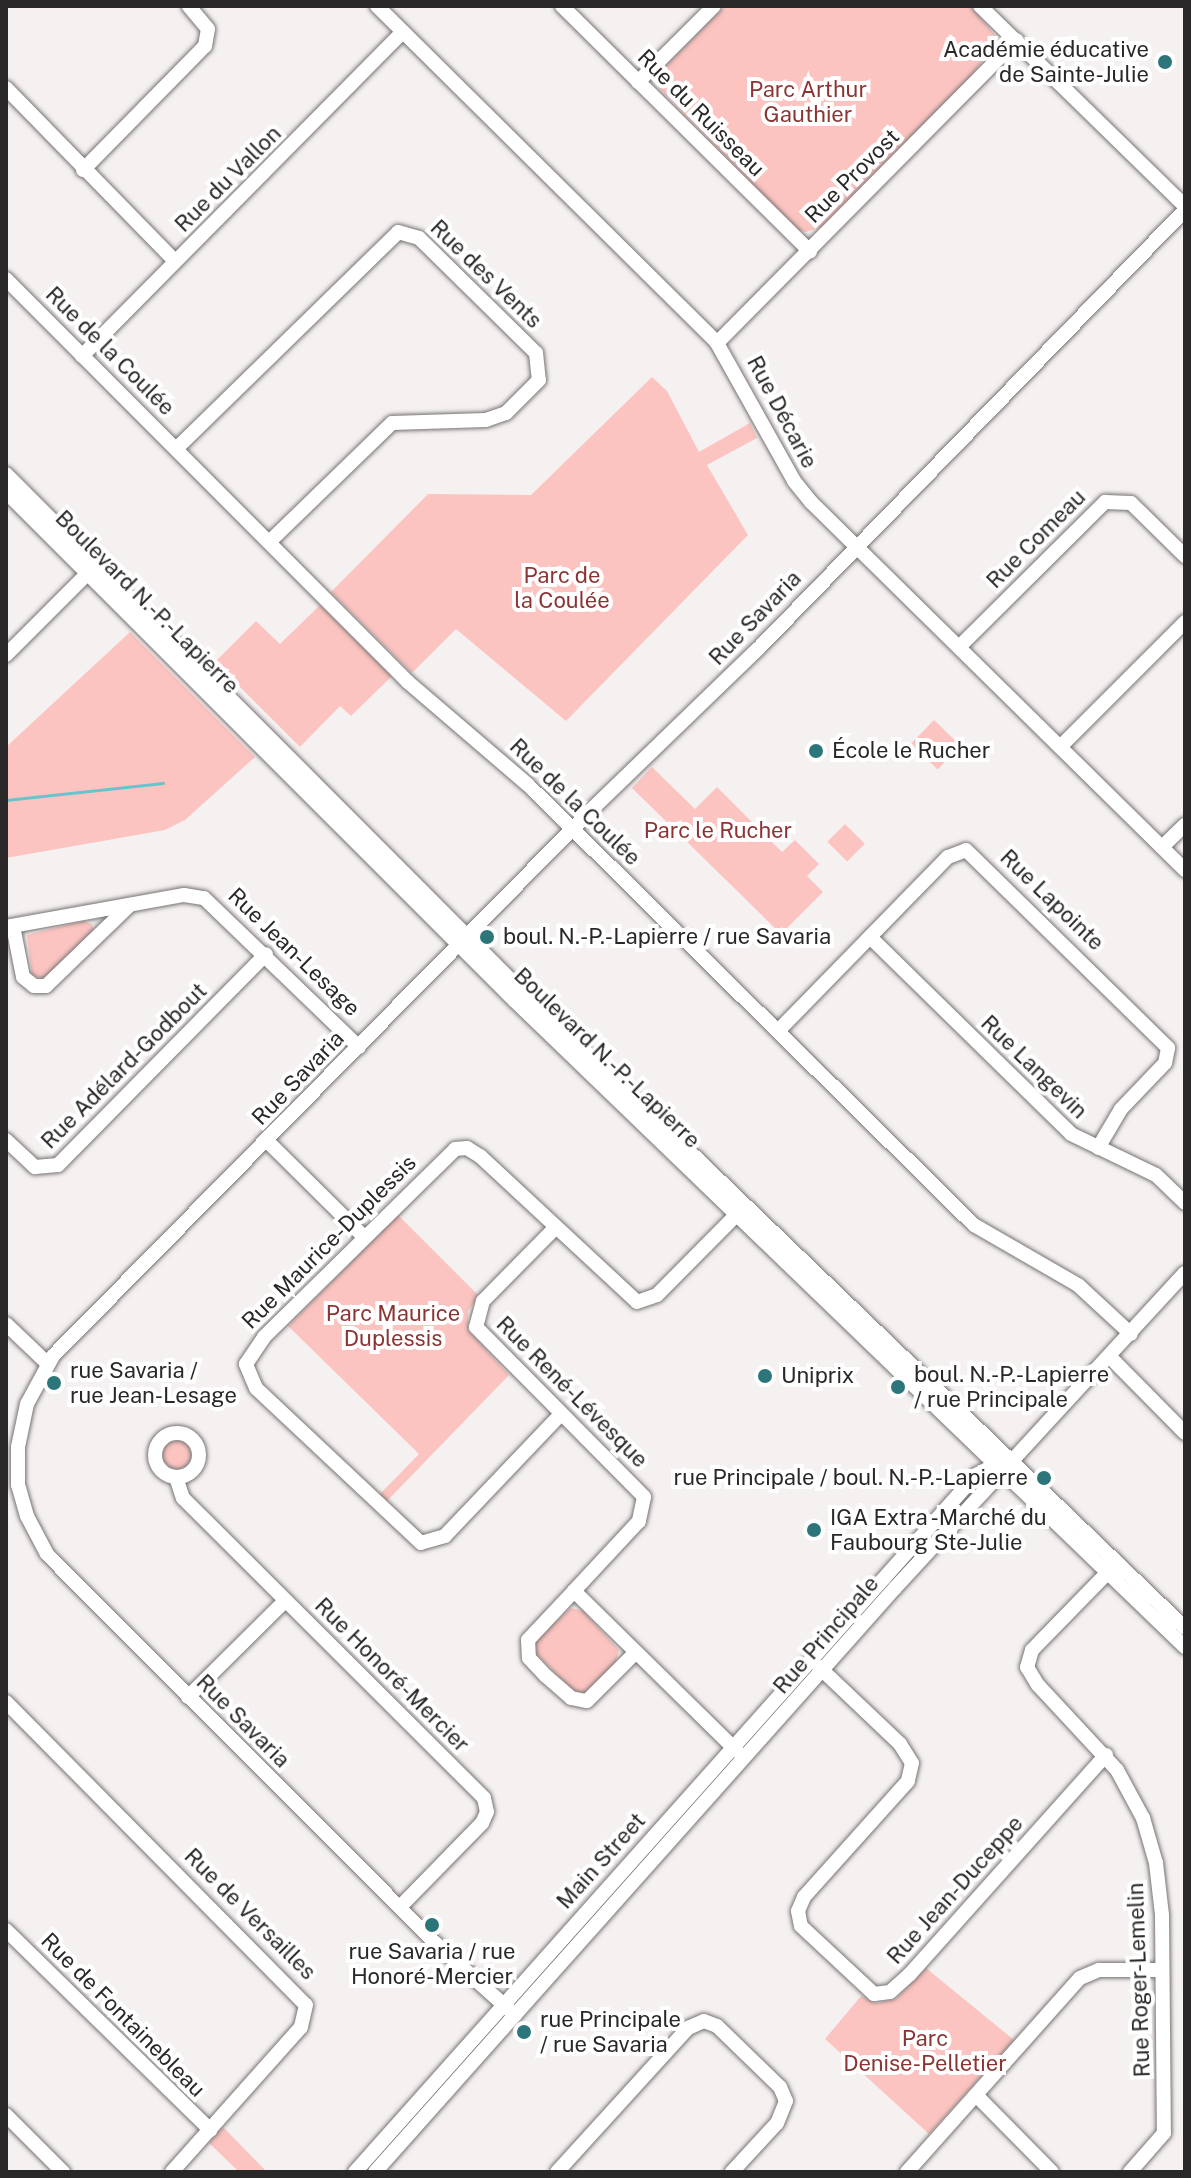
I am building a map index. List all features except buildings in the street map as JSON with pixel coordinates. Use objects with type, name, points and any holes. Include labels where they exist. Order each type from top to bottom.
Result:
[{"type":"street","points":[[83,170],[205,46],[208,29],[189,6]]},
{"type":"street","name":"Rue Décarie","points":[[377,6],[717,343],[796,485],[1185,870]]},
{"type":"street","name":"Rue du Ruisseau","points":[[562,6],[810,251]]},
{"type":"street","points":[[638,82],[714,6]]},
{"type":"street","points":[[980,6],[1185,208]]},
{"type":"street","name":"Rue du Vallon","points":[[82,356],[403,32]]},
{"type":"street","name":"Rue Provost","points":[[717,343],[1017,40]]},
{"type":"street","points":[[6,88],[175,261]]},
{"type":"street","name":"Rue Savaria","points":[[515,2015],[400,1907],[70,1580],[34,1533],[21,1496],[17,1458],[27,1404],[47,1363],[572,829],[758,649],[1185,208]]},
{"type":"street","name":"Rue des Vents","points":[[177,448],[398,232],[419,238],[536,353],[539,380],[504,415],[392,423],[269,542]]},
{"type":"street","name":"Rue de la Coulée","points":[[6,279],[408,682],[572,829],[981,1231],[1078,1285],[1131,1334]]},
{"type":"street","name":"Boulevard N.-P.-Lapierre","points":[[6,474],[92,569],[463,941],[1112,1568],[1185,1647]]},
{"type":"street","name":"Boulevard N.-P.-Lapierre","points":[[6,492],[92,569]]},
{"type":"street","name":"Rue Comeau","points":[[959,647],[1105,502],[1131,503],[1185,556]]},
{"type":"street","points":[[6,655],[92,569]]},
{"type":"street","points":[[1060,747],[1185,622]]},
{"type":"street","points":[[1162,847],[1185,825]]},
{"type":"street","name":"Rue Lapointe","points":[[778,1031],[948,857],[966,850],[974,854],[1168,1048],[1165,1063],[1121,1109],[1098,1148]]},
{"type":"street","name":"Rue Jean-Lesage","points":[[9,927],[184,895],[204,898],[266,954],[359,1047]]},
{"type":"street","points":[[9,927],[23,977],[34,986],[46,986],[130,905]]},
{"type":"street","name":"Rue Langevin","points":[[870,937],[1071,1134],[1156,1175],[1185,1203]]},
{"type":"street","name":"Rue Adélard-Godbout","points":[[6,1140],[35,1167],[58,1165],[266,954]]},
{"type":"street","points":[[267,1141],[364,1237]]},
{"type":"street","name":"Rue Maurice-Duplessis","points":[[561,1414],[440,1540],[426,1543],[412,1538],[252,1383],[246,1369],[255,1347],[444,1158],[464,1148],[480,1156],[626,1296],[641,1302],[657,1295],[741,1210]]},
{"type":"street","name":"Rue René-Lévesque","points":[[555,1228],[483,1301],[475,1322],[480,1335],[637,1487],[645,1505],[639,1521],[574,1591]]},
{"type":"street","points":[[1131,1334],[1185,1273]]},
{"type":"street","points":[[6,1324],[47,1363]]},
{"type":"street","name":"Rue Principale","points":[[738,1752],[825,1673],[1003,1465],[1131,1334]]},
{"type":"street","points":[[1110,1357],[1185,1433]]},
{"type":"street","name":"Rue Principale","points":[[738,1752],[812,1662],[976,1475],[1003,1465]]},
{"type":"street","name":"Rue Honoré-Mercier","points":[[176,1477],[183,1498],[486,1804],[479,1826],[400,1907]]},
{"type":"street","name":"Boulevard N.-P.-Lapierre","points":[[1112,1568],[1185,1628]]},
{"type":"street","name":"Rue Roger-Lemelin","points":[[1112,1568],[1032,1650],[1027,1667],[1038,1685],[1106,1755],[1136,1803],[1151,1840],[1161,1886],[1164,2133],[1130,2172]]},
{"type":"street","points":[[636,1652],[587,1701],[571,1698],[546,1676],[529,1658],[528,1640],[574,1591],[738,1752]]},
{"type":"street","points":[[188,1697],[285,1601]]},
{"type":"street","name":"Rue Jean-Duceppe","points":[[812,1662],[900,1744],[912,1763],[908,1781],[804,1897],[798,1911],[801,1926],[874,1994],[890,1992],[907,1977],[1106,1755]]},
{"type":"street","name":"Rue de Versailles","points":[[6,1702],[306,2002],[307,2017],[301,2027],[172,2172]]},
{"type":"street","name":"Main Street","points":[[502,2004],[738,1752]]},
{"type":"street","name":"Main Street","points":[[515,2015],[738,1752]]},
{"type":"street","name":"Rue de Fontainebleau","points":[[6,1930],[210,2130]]},
{"type":"street","points":[[907,2172],[1084,1975],[1099,1970],[1162,1970]]},
{"type":"street","points":[[355,2172],[502,2004]]},
{"type":"street","points":[[375,2172],[515,2015]]},
{"type":"street","points":[[557,2172],[688,2028],[704,2021],[717,2026],[780,2087],[786,2101],[777,2123],[732,2172]]},
{"type":"street","points":[[976,2095],[1052,2172]]},
{"type":"street","points":[[6,2115],[63,2172]]},
{"type":"green space","name":"Parc Arthur Gauthier","points":[[725,6],[971,6],[999,40],[971,76],[822,227],[806,232],[797,230],[657,86],[662,70]]},
{"type":"green space","name":"Parc de la Coulée","points":[[652,377],[667,391],[699,452],[750,423],[757,438],[707,465],[748,535],[566,721],[456,629],[412,673],[331,592],[428,494],[531,495]]},
{"type":"green space","points":[[320,605],[392,676],[351,716],[340,706],[300,747],[215,662],[256,621],[280,644]]},
{"type":"green space","points":[[130,632],[255,757],[185,820],[165,830],[6,858],[6,747]]},
{"type":"green space","points":[[934,720],[961,746],[938,769],[911,744]]},
{"type":"green space","name":"Parc le Rucher","points":[[652,767],[695,809],[717,787],[782,852],[795,840],[819,864],[807,876],[823,892],[781,934],[632,788]]},
{"type":"green space","points":[[845,824],[865,844],[847,861],[827,842]]},
{"type":"green space","points":[[83,921],[92,924],[94,931],[45,979],[32,975],[27,935]]},
{"type":"green space","name":"Parc Maurice Duplessis","points":[[398,1215],[479,1296],[468,1311],[468,1330],[509,1375],[386,1502],[379,1495],[419,1454],[288,1326]]},
{"type":"green space","points":[[177,1441],[187,1445],[191,1455],[187,1465],[177,1469],[167,1465],[163,1455],[167,1445]]},
{"type":"green space","points":[[571,1608],[583,1611],[619,1650],[615,1664],[584,1693],[572,1690],[535,1652],[536,1640]]},
{"type":"green space","name":"Parc Denise-Pelletier","points":[[926,1968],[1014,2040],[929,2134],[825,2039],[861,1996],[876,2003],[896,1999]]},
{"type":"green space","points":[[223,2127],[267,2172],[239,2172],[209,2143]]},
{"type":"waterway","points":[[6,800],[163,783]]},
{"type":"place","name":"Académie éducative de Sainte-Julie","points":[[1165,62]]},
{"type":"place","name":"École le Rucher","points":[[816,751]]},
{"type":"place","name":"boul. N.-P.-Lapierre / rue Savaria","points":[[487,937]]},
{"type":"place","name":"Uniprix","points":[[765,1376]]},
{"type":"place","name":"rue Savaria / rue Jean-Lesage","points":[[54,1383]]},
{"type":"place","name":"boul. N.-P.-Lapierre / rue Principale","points":[[898,1387]]},
{"type":"place","name":"rue Principale / boul. N.-P.-Lapierre","points":[[1044,1478]]},
{"type":"place","name":"IGA Extra -Marché du Faubourg Ste-Julie","points":[[814,1530]]},
{"type":"place","name":"rue Savaria / rue Honoré-Mercier","points":[[432,1925]]},
{"type":"place","name":"rue Principale / rue Savaria","points":[[524,2032]]}]
